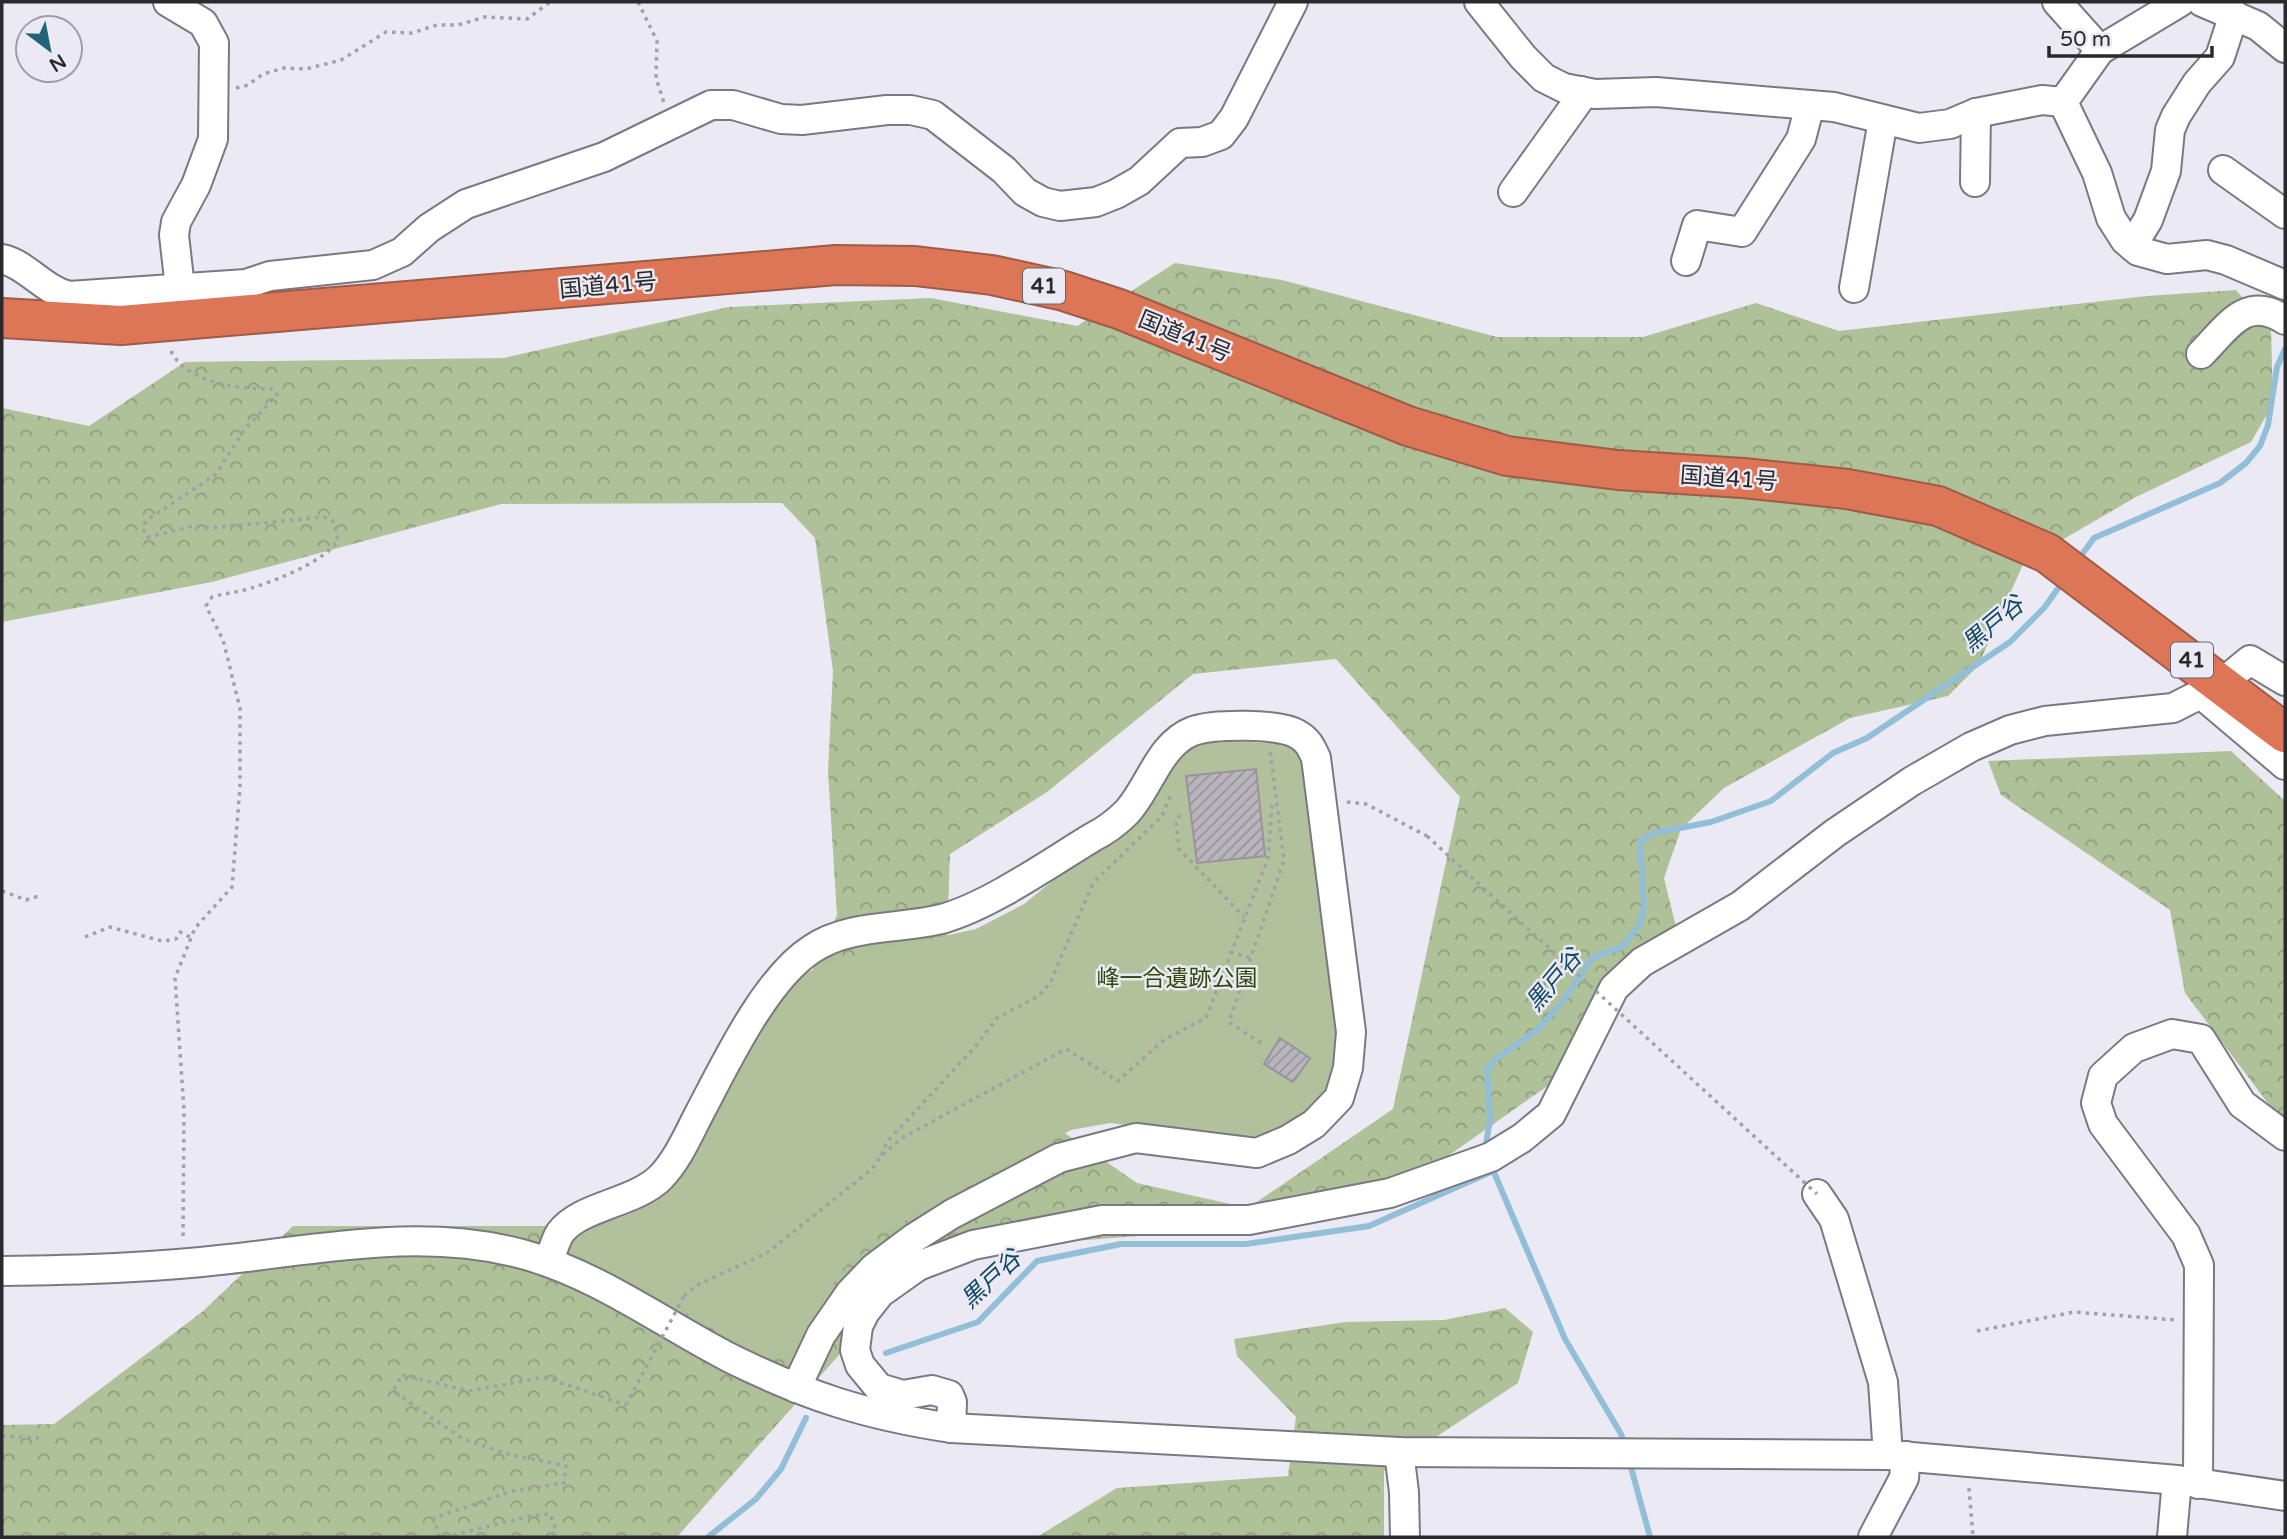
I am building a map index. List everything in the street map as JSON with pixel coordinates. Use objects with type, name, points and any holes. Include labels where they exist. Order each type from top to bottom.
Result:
[{"type":"highway","name":"国道41号","points":[[2,318],[121,325],[174,305],[836,265],[915,266],[1004,278],[1086,298],[1408,426],[1507,456],[1618,470],[1744,478],[1847,489],[1938,506],[2046,553],[2098,590],[2211,688],[2285,733]]},
{"type":"street","points":[[169,2],[209,31],[214,43],[213,139],[196,185],[176,222],[174,305]]},
{"type":"street","points":[[2,259],[12,261],[55,292],[69,296],[174,305],[270,276],[373,265],[402,253],[429,228],[466,204],[567,172],[711,105],[733,105],[781,119],[803,120],[911,110],[933,115],[948,124],[1025,192],[1043,202],[1060,205],[1096,202],[1139,181],[1180,143],[1202,142],[1221,135],[1234,118],[1293,2]]},
{"type":"street","points":[[1479,2],[1522,57],[1545,78],[1564,88],[1595,94],[1656,92],[1834,107],[1919,128],[1950,124],[1976,113],[2042,100],[2063,102]]},
{"type":"street","points":[[2057,2],[2100,50]]},
{"type":"street","points":[[2063,102],[2100,50],[2180,2]]},
{"type":"street","points":[[2202,2],[2246,20],[2285,48]]},
{"type":"street","points":[[2246,20],[2285,19]]},
{"type":"street","points":[[2132,246],[2148,220],[2160,190],[2166,171],[2170,130],[2176,116],[2197,83],[2220,57],[2246,20]]},
{"type":"street","points":[[1513,192],[1581,97],[1581,91]]},
{"type":"street","points":[[2063,102],[2097,173],[2110,218],[2138,251],[2166,259],[2207,256],[2226,260],[2285,285]]},
{"type":"street","points":[[1686,261],[1697,225],[1742,232],[1801,139],[1810,105]]},
{"type":"street","points":[[1975,182],[1976,113]]},
{"type":"street","points":[[1854,288],[1883,120]]},
{"type":"street","points":[[2224,170],[2285,214]]},
{"type":"street","points":[[2201,354],[2247,312],[2266,309],[2285,320]]},
{"type":"street","points":[[950,1428],[952,1402],[949,1395],[932,1390],[903,1395],[879,1388],[860,1365],[855,1350],[858,1326],[865,1312],[880,1293],[919,1266],[973,1245],[1102,1220],[1249,1220],[1377,1196],[1491,1157],[1522,1138],[1551,1114],[1614,988],[1642,962],[1740,906],[1835,833],[1912,782],[1971,747],[2010,730],[2045,720],[2173,708],[2211,688],[2250,660],[2285,681]]},
{"type":"street","points":[[2211,688],[2285,765]]},
{"type":"street","points":[[549,1262],[564,1229],[586,1215],[642,1192],[661,1176],[681,1149],[749,1023],[773,988],[811,949],[839,936],[944,918],[972,906],[1100,833],[1126,813],[1175,742],[1193,731],[1216,727],[1266,727],[1295,732],[1310,743],[1316,758],[1351,1032],[1348,1068],[1339,1098],[1314,1124],[1256,1153],[1136,1138],[1059,1158],[952,1214],[874,1268],[850,1293],[821,1335],[796,1388]]},
{"type":"street","points":[[2172,1537],[2187,1482],[2200,1320],[2199,1265],[2186,1235],[2103,1124],[2096,1103],[2103,1076],[2134,1048],[2172,1034],[2201,1039],[2242,1104],[2285,1136]]},
{"type":"street","points":[[1817,1194],[1834,1219],[1883,1382],[1904,1478],[1873,1537]]},
{"type":"street","points":[[2,1271],[172,1265],[387,1241],[468,1244],[549,1262],[730,1357],[840,1406],[887,1418],[950,1428],[1399,1452],[1897,1455],[2187,1482],[2285,1496]]},
{"type":"street","points":[[1399,1452],[1404,1492],[1405,1537]]},
{"type":"path","points":[[212,94],[248,85],[263,74],[284,68],[306,69],[341,60],[386,32],[412,33],[437,25],[458,25],[485,17],[527,19],[550,2]]},
{"type":"path","points":[[638,2],[657,40],[656,78],[673,122]]},
{"type":"path","points":[[174,305],[172,353],[186,369],[234,386],[273,389],[277,395],[245,429],[222,468],[150,518],[144,524],[144,533],[148,537],[193,526],[211,528],[324,517],[333,521],[338,540],[323,555],[290,573],[242,591],[220,594],[207,601],[208,613],[227,649],[240,708],[240,787],[232,887],[204,915],[190,937],[175,978],[184,1111],[183,1241]]},
{"type":"path","points":[[1261,1043],[1229,1022],[1284,860],[1266,727]]},
{"type":"path","points":[[439,1537],[434,1518],[512,1491],[564,1483],[566,1466],[508,1454],[463,1439],[393,1391],[402,1376],[469,1391],[544,1377],[626,1405],[684,1296],[695,1286],[767,1253],[872,1170],[887,1142],[975,1047],[997,1018],[1039,996],[1051,983],[1093,883],[1162,817],[1172,791]]},
{"type":"path","points":[[1321,799],[1366,804],[1427,836],[1817,1194]]},
{"type":"path","points":[[880,1157],[902,1138],[1066,1049],[1118,1081],[1165,1039],[1206,1018],[1268,858],[1272,805],[1276,804]]},
{"type":"path","points":[[1180,815],[1176,821],[1179,849],[1244,916]]},
{"type":"path","points":[[2,891],[26,900],[39,895]]},
{"type":"path","points":[[85,937],[110,927],[162,941],[176,939],[180,932],[190,937]]},
{"type":"path","points":[[1230,952],[1251,958]]},
{"type":"path","points":[[1977,1331],[2074,1312],[2200,1320]]},
{"type":"path","points":[[2,1436],[39,1438]]},
{"type":"path","points":[[1966,1461],[1973,1537]]},
{"type":"path","points":[[445,1537],[530,1516],[550,1514],[556,1530],[551,1537]]},
{"type":"green space","points":[[1175,263],[1282,280],[1497,337],[1643,337],[1756,303],[1839,331],[2147,296],[2236,290],[2271,331],[2273,404],[2251,442],[2136,497],[2024,562],[1978,666],[1948,696],[1850,718],[1724,788],[1681,829],[1664,878],[1680,943],[1639,973],[1563,1075],[1431,1168],[1215,1230],[1008,1246],[945,1270],[887,1301],[677,1537],[2,1537],[2,1425],[54,1424],[202,1312],[293,1226],[638,1226],[650,1244],[778,1048],[837,915],[828,771],[833,671],[815,538],[782,503],[501,504],[212,582],[2,622],[2,408],[89,426],[185,362],[504,358],[728,307],[931,298],[1077,326]],"holes":[[[1336,659],[1460,797],[1393,1109],[1248,1208],[1137,1183],[943,1049],[950,854],[1047,792],[1193,674]]]},
{"type":"green space","name":"峰一合遺跡公園","points":[[1204,740],[1290,744],[1305,756],[1318,899],[1340,1032],[1336,1063],[1326,1090],[1309,1111],[1275,1132],[1241,1140],[1110,1123],[1071,1130],[875,1237],[843,1269],[817,1308],[798,1348],[762,1357],[635,1283],[576,1260],[570,1246],[573,1234],[645,1206],[670,1188],[681,1175],[767,1014],[802,975],[833,961],[976,929],[1024,904],[1101,842],[1189,744]]},
{"type":"green space","points":[[2231,751],[2285,801],[2285,1126],[2185,993],[2170,910],[2001,795],[1988,761]]},
{"type":"green space","points":[[1505,1308],[1533,1332],[1518,1383],[1384,1471],[1384,1537],[1037,1537],[1117,1488],[1288,1476],[1296,1417],[1237,1356],[1234,1339],[1345,1322],[1444,1320]]},
{"type":"building","points":[[1256,769],[1265,856],[1197,863],[1186,776]]},
{"type":"building","points":[[1280,1038],[1310,1058],[1293,1082],[1264,1064]]},
{"type":"waterway","name":"黒戸谷","points":[[2078,560],[2094,538],[2220,483],[2246,463],[2260,446],[2268,425],[2277,367],[2285,349]]},
{"type":"waterway","name":"黒戸谷","points":[[1485,1150],[1490,1120],[1487,1070],[1496,1059],[1538,1029],[1564,1000],[1592,958],[1622,947],[1640,924],[1644,904],[1640,841],[1654,833],[1711,822],[1771,801],[1833,753],[1867,738],[2010,642],[2044,608],[2064,580]]},
{"type":"waterway","points":[[1490,1163],[1565,1339],[1621,1434],[1625,1447]]},
{"type":"waterway","name":"黒戸谷","points":[[886,1353],[978,1322],[1037,1261],[1121,1244],[1246,1244],[1369,1226],[1493,1171]]},
{"type":"waterway","name":"黒戸谷","points":[[708,1537],[756,1499],[781,1469],[806,1418]]},
{"type":"waterway","points":[[1629,1460],[1650,1537]]}]
